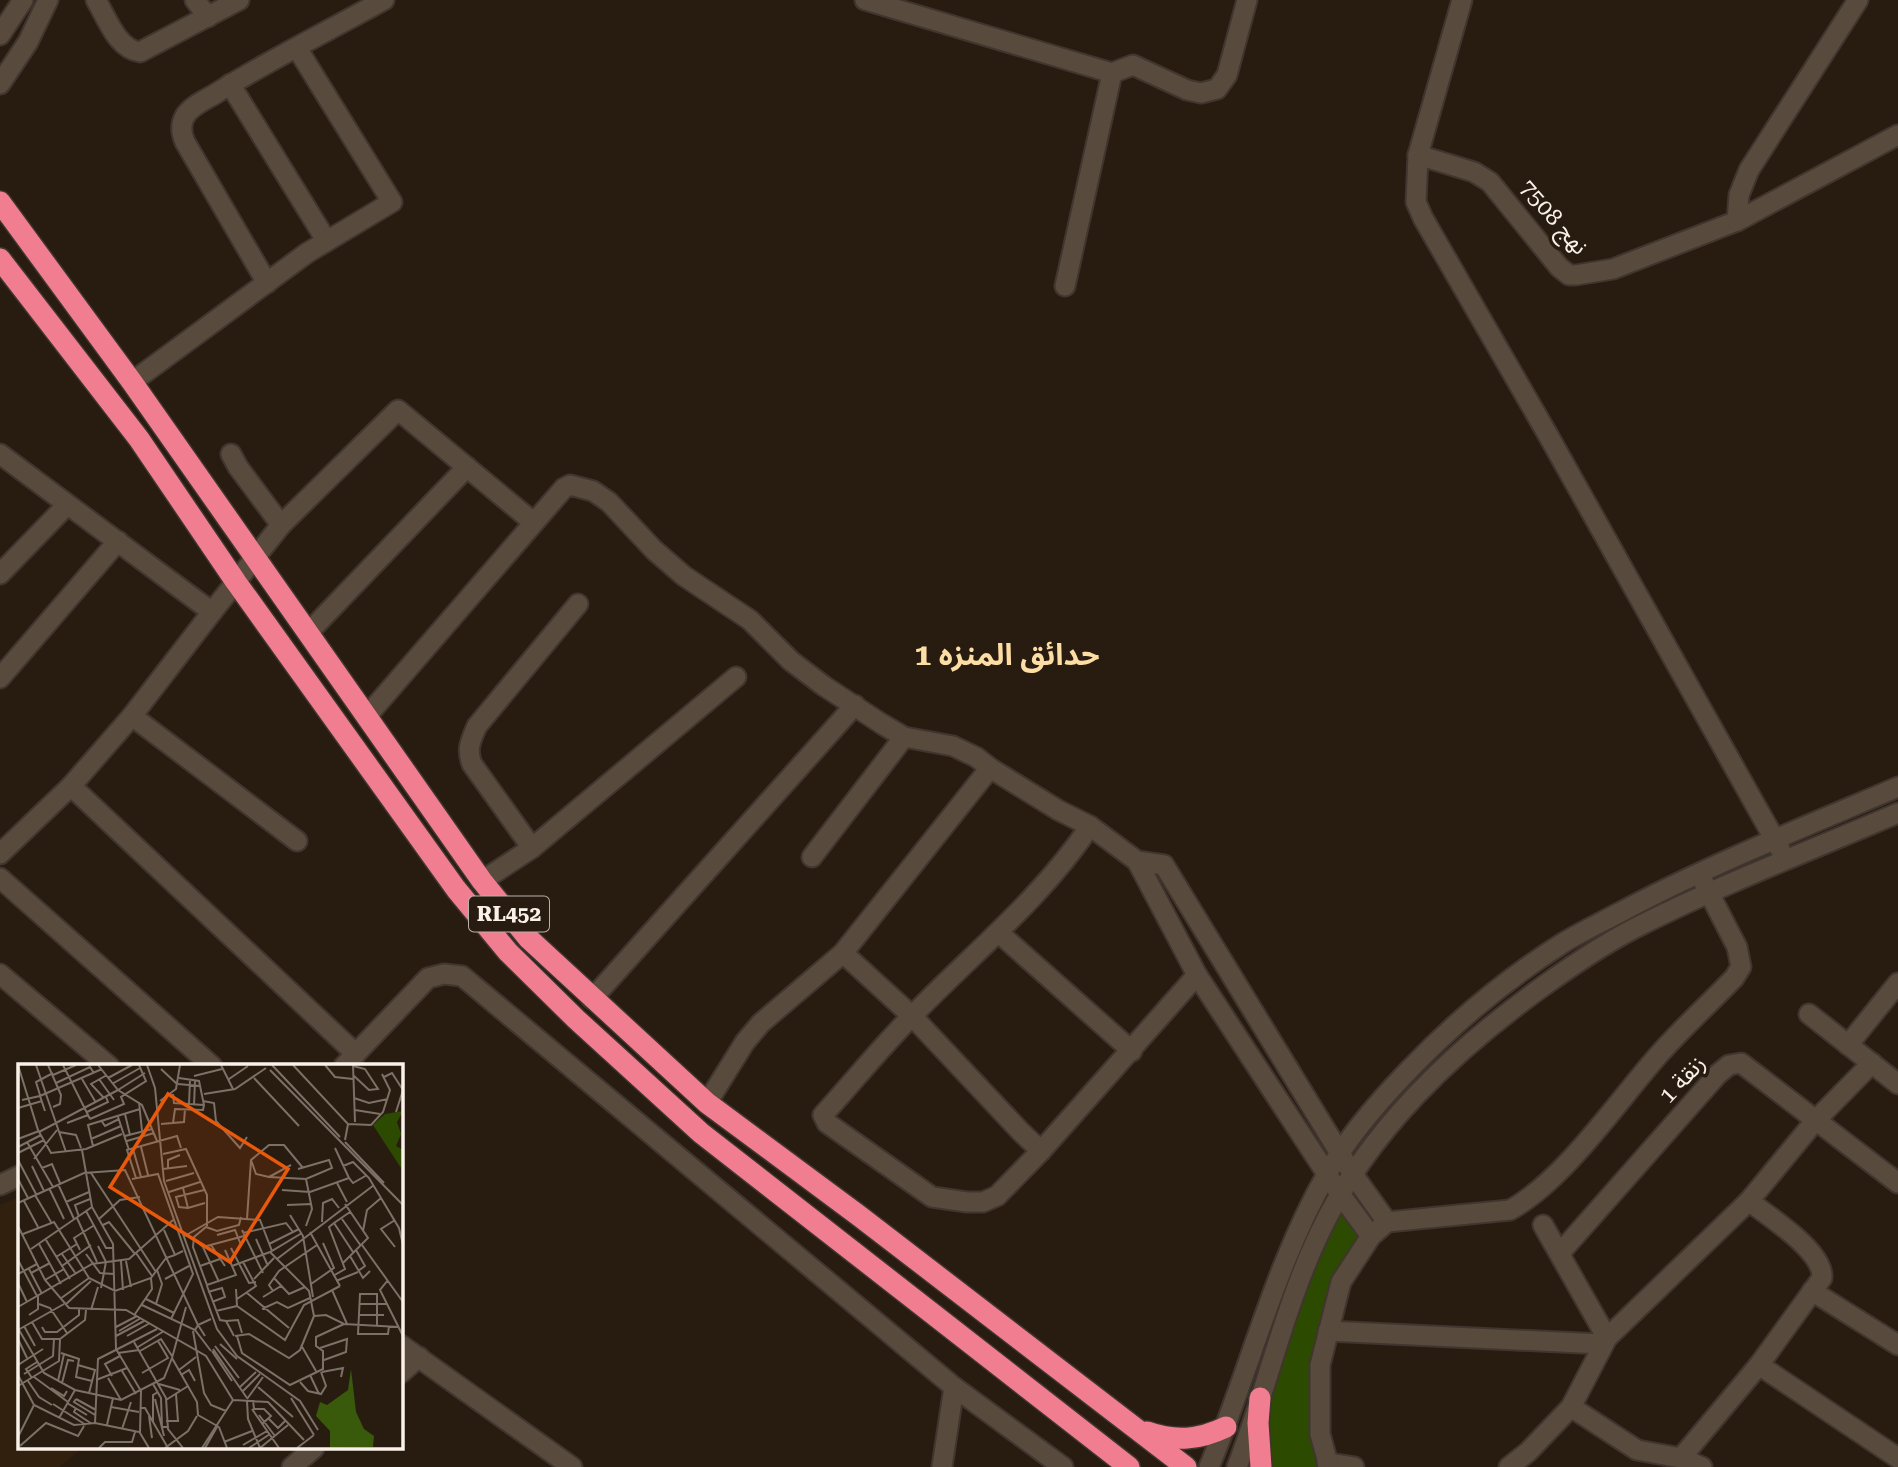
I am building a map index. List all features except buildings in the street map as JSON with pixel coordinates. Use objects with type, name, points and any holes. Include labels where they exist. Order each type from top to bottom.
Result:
[{"type":"highway","name":"RL452","points":[[0,202],[132,382],[482,881],[528,938],[707,1103],[1133,1424],[1186,1467]]},
{"type":"highway","name":"RL452","points":[[0,260],[138,439],[236,582],[456,889],[508,952],[660,1098],[720,1149],[1129,1467]]},
{"type":"highway","points":[[1260,1398],[1258,1423],[1261,1467]]},
{"type":"highway","points":[[1133,1424],[1147,1432],[1179,1440],[1203,1436],[1226,1427]]},
{"type":"street","points":[[0,36],[23,0]]},
{"type":"street","points":[[0,84],[28,42],[48,0]]},
{"type":"street","points":[[96,0],[121,42],[133,51],[141,52],[239,0]]},
{"type":"street","points":[[195,0],[208,17]]},
{"type":"street","points":[[267,282],[181,133],[185,115],[230,84],[384,0]]},
{"type":"street","points":[[865,0],[1112,73],[1133,65],[1187,90],[1200,93],[1217,89],[1227,75],[1247,0]]},
{"type":"street","points":[[1462,0],[1418,155],[1416,202],[1787,860]]},
{"type":"street","points":[[1737,221],[1740,195],[1749,170],[1858,0]]},
{"type":"street","points":[[132,382],[326,240],[392,202],[297,48]]},
{"type":"street","points":[[1065,286],[1112,73]]},
{"type":"street","points":[[230,84],[326,240]]},
{"type":"street","name":"نهج 7508","points":[[1418,155],[1474,172],[1490,182],[1559,267],[1569,275],[1584,275],[1613,269],[1737,221],[1898,135]]},
{"type":"street","points":[[0,854],[71,786],[132,716],[281,525],[398,410],[533,522]]},
{"type":"street","points":[[0,454],[212,611]]},
{"type":"street","points":[[231,454],[281,525]]},
{"type":"street","points":[[307,633],[467,467]]},
{"type":"street","points":[[367,716],[564,488],[570,485],[593,492],[609,502],[654,550],[684,576],[750,620],[791,661],[824,686],[904,737],[953,746],[976,757],[1058,810],[1090,826],[1137,861],[1197,975],[1340,1194],[1371,1236]]},
{"type":"street","points":[[0,574],[67,505]]},
{"type":"street","points":[[0,678],[118,541]]},
{"type":"street","points":[[532,848],[472,764],[468,745],[477,726],[578,604]]},
{"type":"street","points":[[482,881],[532,848],[736,677]]},
{"type":"street","points":[[592,999],[855,705]]},
{"type":"street","points":[[132,716],[297,841]]},
{"type":"street","points":[[811,857],[904,737]]},
{"type":"street","points":[[707,1103],[735,1054],[761,1023],[843,953],[990,768]]},
{"type":"street","points":[[71,786],[350,1060],[428,978],[443,974],[462,976],[954,1387],[1062,1467]]},
{"type":"street","points":[[1209,1467],[1288,1254],[1328,1172],[1388,1092],[1432,1046],[1500,986],[1565,942],[1699,872],[1898,787]]},
{"type":"street","points":[[1237,1467],[1292,1300],[1320,1232],[1352,1173],[1383,1130],[1441,1070],[1503,1015],[1571,966],[1643,924],[1898,813]]},
{"type":"street","points":[[1090,826],[1071,855],[999,933],[912,1016],[823,1115],[827,1123],[932,1197],[983,1202],[998,1196],[1041,1151],[1197,975]]},
{"type":"street","points":[[1137,861],[1164,865],[1340,1154],[1387,1222]]},
{"type":"street","points":[[1354,1467],[1328,1465],[1320,1434],[1320,1366],[1341,1282],[1371,1236],[1387,1222],[1510,1209],[1525,1202],[1562,1168],[1658,1055],[1734,978],[1741,967],[1737,947],[1699,872]]},
{"type":"street","points":[[0,878],[210,1064]]},
{"type":"street","points":[[999,933],[1132,1051]]},
{"type":"street","points":[[843,953],[912,1016],[1041,1151]]},
{"type":"street","points":[[0,974],[107,1064]]},
{"type":"street","points":[[1848,1045],[1898,983]]},
{"type":"street","points":[[1809,1014],[1898,1084]]},
{"type":"street","name":"زنقة 1","points":[[1560,1253],[1718,1074],[1729,1065],[1741,1063],[1898,1184]]},
{"type":"street","points":[[1509,1467],[1528,1452],[1571,1407],[1605,1341],[1749,1201],[1815,1121],[1872,1063]]},
{"type":"street","points":[[0,1185],[18,1176]]},
{"type":"street","points":[[1681,1458],[1759,1365],[1822,1279],[1823,1270],[1815,1256],[1749,1201]]},
{"type":"street","points":[[1543,1225],[1605,1341]]},
{"type":"street","points":[[1812,1291],[1898,1345]]},
{"type":"street","points":[[1328,1331],[1605,1341]]},
{"type":"street","points":[[402,1346],[572,1467]]},
{"type":"street","points":[[402,1372],[419,1357]]},
{"type":"street","points":[[1759,1365],[1898,1458]]},
{"type":"street","points":[[942,1467],[954,1387]]},
{"type":"street","points":[[1571,1407],[1637,1450],[1681,1458],[1702,1467]]},
{"type":"street","points":[[292,1467],[312,1450]]},
{"type":"street","points":[[1626,1467],[1637,1450]]},
{"type":"shaded area","points":[[18,1197],[18,1450],[80,1450],[59,1467],[0,1467],[0,1205]]},
{"type":"green space","points":[[1338,1200],[1361,1232],[1335,1280],[1320,1467],[1265,1467],[1267,1397]]},
{"type":"district","name":"حدائق المنزه 1","points":[[1007,655]]}]
